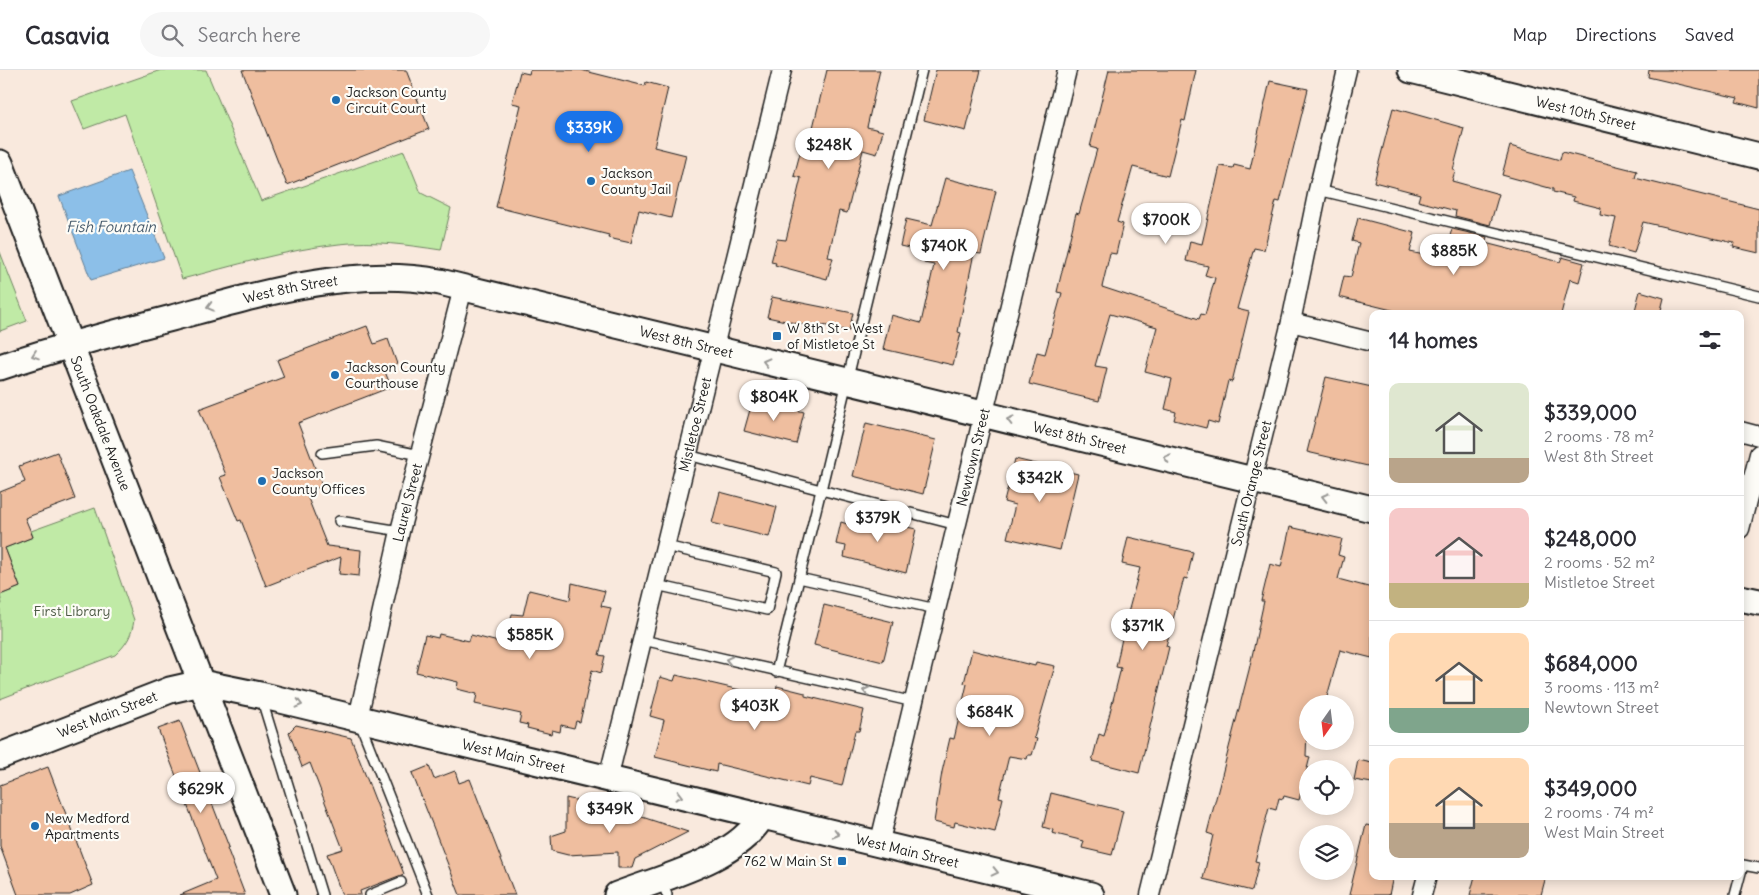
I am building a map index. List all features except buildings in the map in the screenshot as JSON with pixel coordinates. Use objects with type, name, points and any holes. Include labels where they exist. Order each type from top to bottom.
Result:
[{"type":"main road","name":"West 10th Street","points":[[1412,70],[1759,156]]},
{"type":"main road","name":"South Oakdale Avenue","points":[[0,163],[283,895]]},
{"type":"main road","name":"West 8th Street","points":[[0,368],[70,345],[258,294],[346,278],[410,276],[1369,508]]},
{"type":"main road","points":[[1744,599],[1759,602]]},
{"type":"main road","name":"West Main Street","points":[[0,756],[170,690],[200,683],[358,718],[762,816],[1056,891],[1091,895]]},
{"type":"main road","points":[[617,895],[664,886],[732,848],[754,831],[762,816]]},
{"type":"street","name":"Mistletoe Street","points":[[608,779],[782,70]]},
{"type":"street","name":"Newtown Street","points":[[879,845],[1067,70]]},
{"type":"street","name":"South Orange Street","points":[[1150,895],[1291,322],[1318,190],[1347,70]]},
{"type":"street","name":"Laurel Street","points":[[358,718],[400,531],[463,288]]},
{"type":"street","points":[[1291,322],[1369,341]]},
{"type":"street","points":[[1744,432],[1759,436]]},
{"type":"street","points":[[1744,514],[1759,454]]},
{"type":"street","points":[[1422,895],[1425,880]]},
{"type":"lane","points":[[776,672],[922,70]]},
{"type":"lane","points":[[1318,190],[1759,296]]},
{"type":"lane","points":[[322,453],[376,446],[420,456]]},
{"type":"lane","points":[[688,455],[957,525]]},
{"type":"lane","points":[[339,521],[400,531]]},
{"type":"lane","points":[[656,585],[767,610],[776,572],[666,546]]},
{"type":"lane","points":[[799,578],[936,609]]},
{"type":"lane","points":[[642,640],[914,702]]},
{"type":"lane","points":[[260,695],[322,895]]},
{"type":"lane","points":[[358,718],[428,895]]},
{"type":"lane","points":[[1744,865],[1759,868]]},
{"type":"lane","points":[[1735,895],[1739,880]]},
{"type":"lane","points":[[370,895],[401,882]]},
{"type":"green space","points":[[161,70],[206,70],[261,201],[404,151],[421,193],[451,208],[441,250],[378,243],[339,244],[279,254],[182,279],[125,114],[84,129],[72,101]]},
{"type":"green space","points":[[0,252],[27,321],[0,331]]},
{"type":"green space","name":"First Library","points":[[95,508],[134,620],[128,639],[115,655],[0,699],[0,605],[2,604],[0,595],[20,587],[5,548],[33,537],[31,531]]},
{"type":"water","name":"Fish Fountain","points":[[129,171],[164,258],[91,280],[59,196]]},
{"type":"place","name":"Jackson County Circuit Court","points":[[336,100]]},
{"type":"place","name":"Jackson County Jail","points":[[591,181]]},
{"type":"place","name":"W 8th St - West of Mistletoe St","points":[[777,336]]},
{"type":"place","name":"Jackson County Courthouse","points":[[335,375]]},
{"type":"place","name":"Jackson County Offices","points":[[262,481]]},
{"type":"place","name":"New Medford Apartments","points":[[35,826]]},
{"type":"place","name":"762 W Main St","points":[[842,861]]}]
